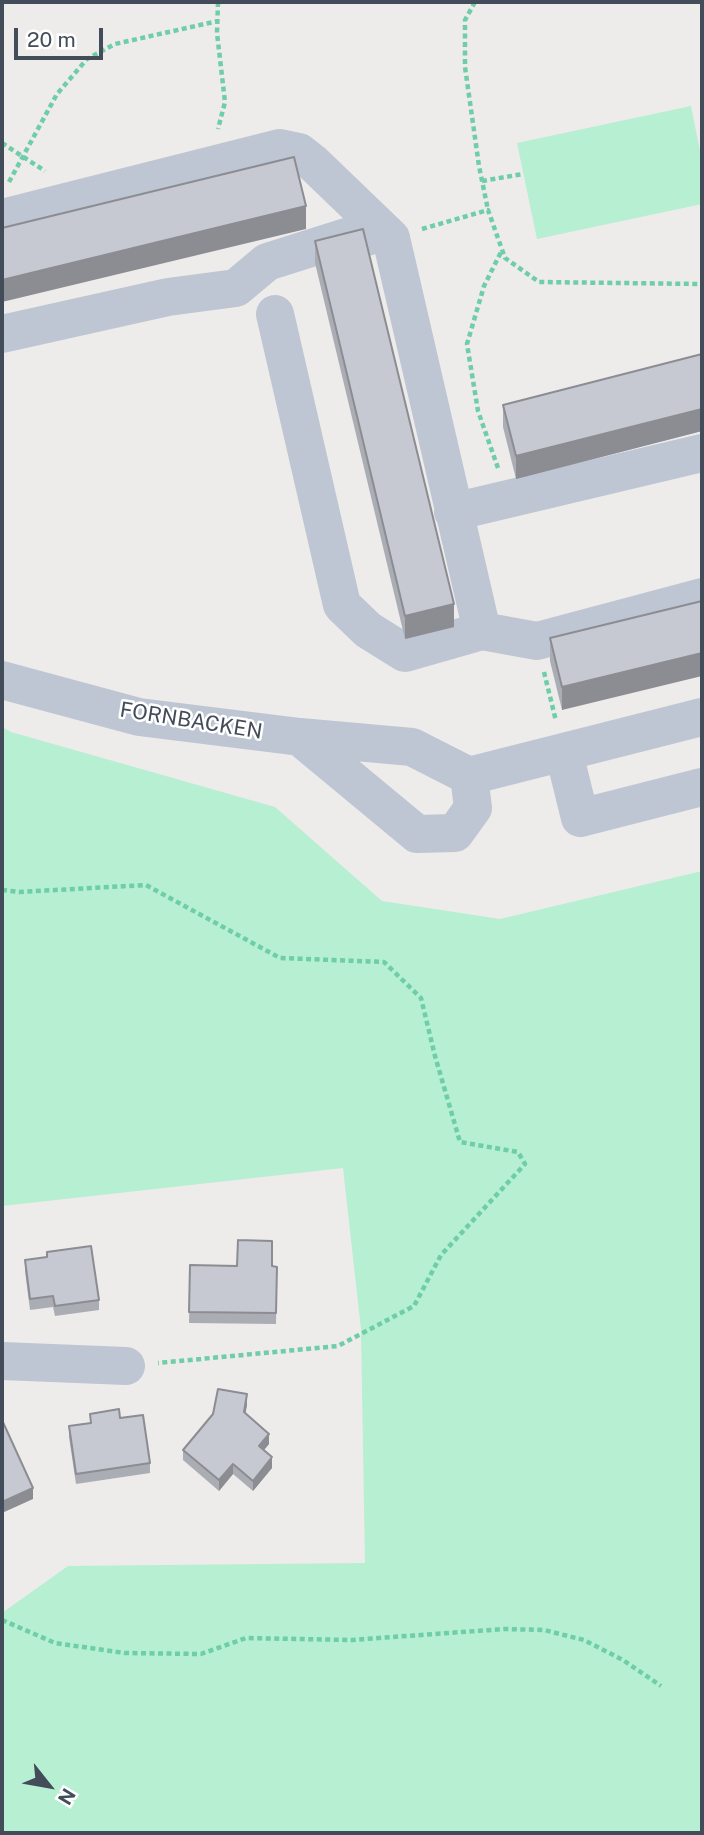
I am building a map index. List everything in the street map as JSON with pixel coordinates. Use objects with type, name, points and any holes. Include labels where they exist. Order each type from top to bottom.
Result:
[{"type":"street","points":[[4,202],[222,162],[280,148],[299,152],[313,163],[391,238],[482,631]]},
{"type":"street","points":[[2,334],[168,297],[236,288],[267,262],[346,237],[391,238]]},
{"type":"street","points":[[275,314],[342,606],[368,630],[405,653],[482,631],[537,641],[702,597]]},
{"type":"street","points":[[453,512],[702,453]]},
{"type":"street","name":"FORNBACKEN","points":[[2,680],[139,717],[300,737],[412,747],[468,776]]},
{"type":"street","points":[[300,737],[417,834],[455,833],[473,808],[468,776],[702,717]]},
{"type":"street","points":[[564,753],[580,818],[702,788]]},
{"type":"street","points":[[2,1361],[126,1366]]},
{"type":"path","points":[[218,2],[217,33],[225,102],[215,141],[222,162]]},
{"type":"path","points":[[475,2],[465,20],[465,67],[488,210],[505,258],[539,282],[702,284]]},
{"type":"path","points":[[4,202],[57,94],[88,59],[115,44],[218,21]]},
{"type":"path","points":[[482,181],[523,174]]},
{"type":"path","points":[[391,238],[488,210]]},
{"type":"path","points":[[502,249],[484,286],[467,344],[478,411],[509,499]]},
{"type":"path","points":[[537,641],[564,753]]},
{"type":"path","points":[[2,890],[19,892],[146,886],[280,958],[384,962],[421,998],[460,1142],[518,1152],[525,1164],[441,1255],[414,1306],[338,1346],[126,1366]]},
{"type":"path","points":[[2,1619],[55,1643],[125,1653],[201,1654],[246,1638],[351,1640],[504,1629],[544,1630],[584,1640],[623,1660],[661,1686]]},
{"type":"green space","points":[[691,106],[702,161],[702,204],[537,239],[517,143]]},
{"type":"green space","points":[[2,727],[11,732],[275,807],[382,901],[500,919],[702,871],[702,1833],[2,1833],[2,1613],[68,1566],[365,1563],[361,1329],[343,1168],[2,1206]]},
{"type":"building","points":[[294,157],[306,206],[2,280],[2,228]]},
{"type":"building","points":[[363,229],[454,604],[405,616],[315,241]]},
{"type":"building","points":[[702,354],[702,409],[516,456],[503,405]]},
{"type":"building","points":[[702,601],[702,653],[562,687],[550,638]]},
{"type":"building","points":[[238,1240],[272,1241],[272,1266],[277,1267],[276,1313],[189,1312],[190,1265],[237,1266]]},
{"type":"building","points":[[91,1246],[99,1300],[55,1306],[53,1296],[30,1299],[25,1260],[47,1257],[47,1252]]},
{"type":"building","points":[[218,1389],[247,1394],[244,1412],[269,1434],[259,1446],[272,1457],[253,1481],[233,1464],[219,1480],[183,1450],[213,1414]]},
{"type":"building","points":[[119,1409],[120,1418],[143,1415],[150,1463],[76,1474],[69,1426],[91,1423],[90,1414]]},
{"type":"building","points":[[2,1420],[33,1488],[2,1502]]}]
